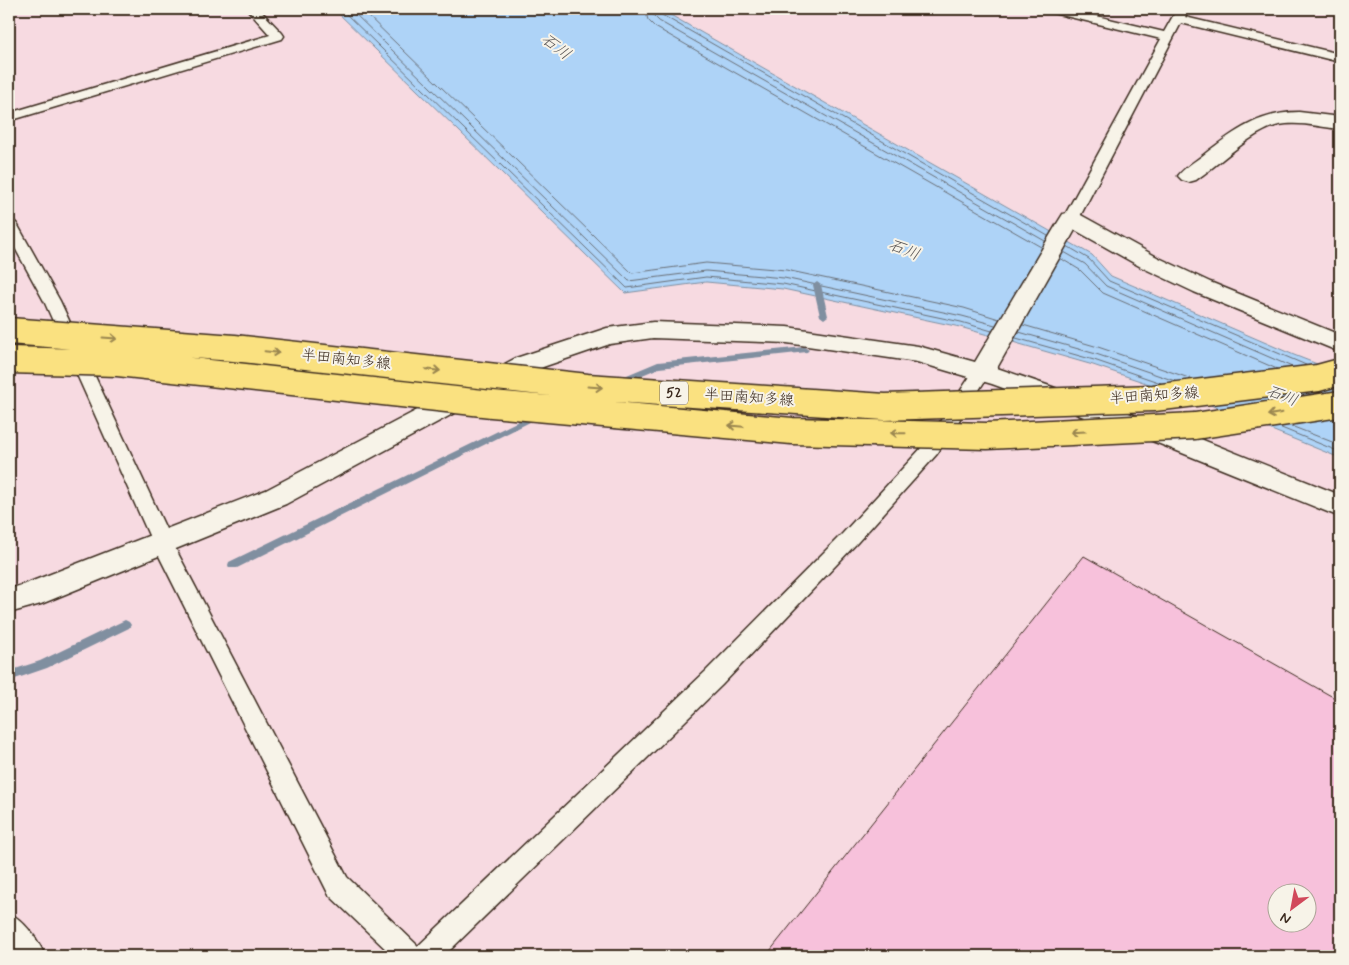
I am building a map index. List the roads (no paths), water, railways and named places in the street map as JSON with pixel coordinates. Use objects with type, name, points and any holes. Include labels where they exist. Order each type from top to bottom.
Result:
[{"type":"main road","name":"半田南知多線","points":[[9,331],[234,348],[587,387],[885,407],[1154,398],[1318,378],[1340,372]]},
{"type":"main road","name":"半田南知多線","points":[[9,360],[118,363],[492,404],[792,431],[987,436],[1175,427],[1195,426],[1340,404]]},
{"type":"street","points":[[1190,176],[1253,129],[1273,120],[1306,118],[1340,123]]},
{"type":"street","points":[[983,370],[1070,220],[1149,262],[1202,287],[1340,344]]},
{"type":"street","points":[[9,601],[30,595],[276,497],[525,364],[607,336],[654,330],[786,335],[918,354],[983,370],[1170,437],[1340,506]]},
{"type":"lane","points":[[9,116],[278,36],[253,9]]},
{"type":"lane","points":[[1053,9],[1168,37]]},
{"type":"lane","points":[[1070,220],[1180,14],[1340,58]]},
{"type":"lane","points":[[9,224],[52,301],[162,542],[338,886],[411,956]]},
{"type":"lane","points":[[426,956],[714,678],[850,538],[931,449],[983,370]]},
{"type":"lane","points":[[9,926],[32,956]]},
{"type":"water","name":"石川","points":[[334,9],[660,9],[1092,255],[1111,276],[1340,373],[1340,458],[1208,404],[1093,365],[960,327],[783,289],[706,282],[625,293]]},
{"type":"waterway","points":[[817,285],[824,316]]},
{"type":"waterway","points":[[618,382],[658,365],[804,350]]},
{"type":"waterway","points":[[233,565],[537,415]]},
{"type":"waterway","points":[[9,676],[43,665],[125,625]]}]
